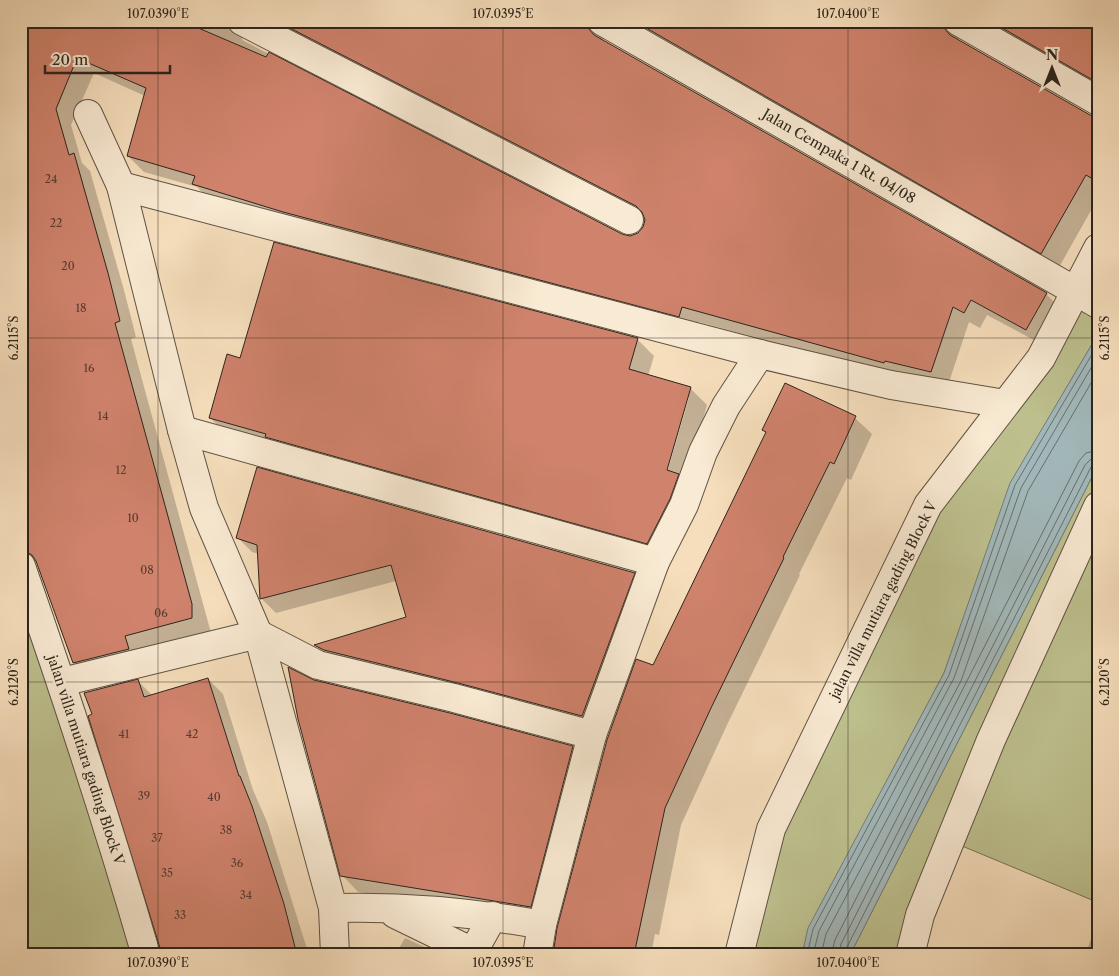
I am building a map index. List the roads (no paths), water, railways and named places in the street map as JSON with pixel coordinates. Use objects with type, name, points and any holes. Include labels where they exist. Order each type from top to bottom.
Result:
[{"type":"street","points":[[242,21],[628,220]]},
{"type":"street","name":"Jalan Cempaka 1 Rt. 04/08","points":[[602,21],[1087,297]]},
{"type":"street","points":[[958,21],[1098,101]]},
{"type":"street","points":[[88,114],[121,186],[182,430],[204,508],[258,634],[334,908],[336,955]]},
{"type":"street","points":[[121,186],[760,354],[890,386],[1005,404]]},
{"type":"street","name":"jalan villa mutiara gading Block V","points":[[739,955],[771,829],[928,505],[1087,297],[1098,248]]},
{"type":"street","points":[[537,955],[542,925],[592,736],[655,562],[684,505],[707,444],[726,406],[760,354]]},
{"type":"street","points":[[182,430],[655,562]]},
{"type":"street","points":[[910,955],[920,915],[990,740],[1098,506]]},
{"type":"street","name":"jalan villa mutiara gading Block V","points":[[21,566],[62,682],[146,955]]},
{"type":"street","points":[[62,682],[258,634],[318,665],[454,698],[592,736]]},
{"type":"street","points":[[334,908],[380,907],[493,916],[542,925]]},
{"type":"street","points":[[380,907],[473,952],[493,916]]},
{"type":"water","points":[[1098,334],[1098,465],[850,955],[802,955],[808,928],[944,673],[1010,483]]}]
